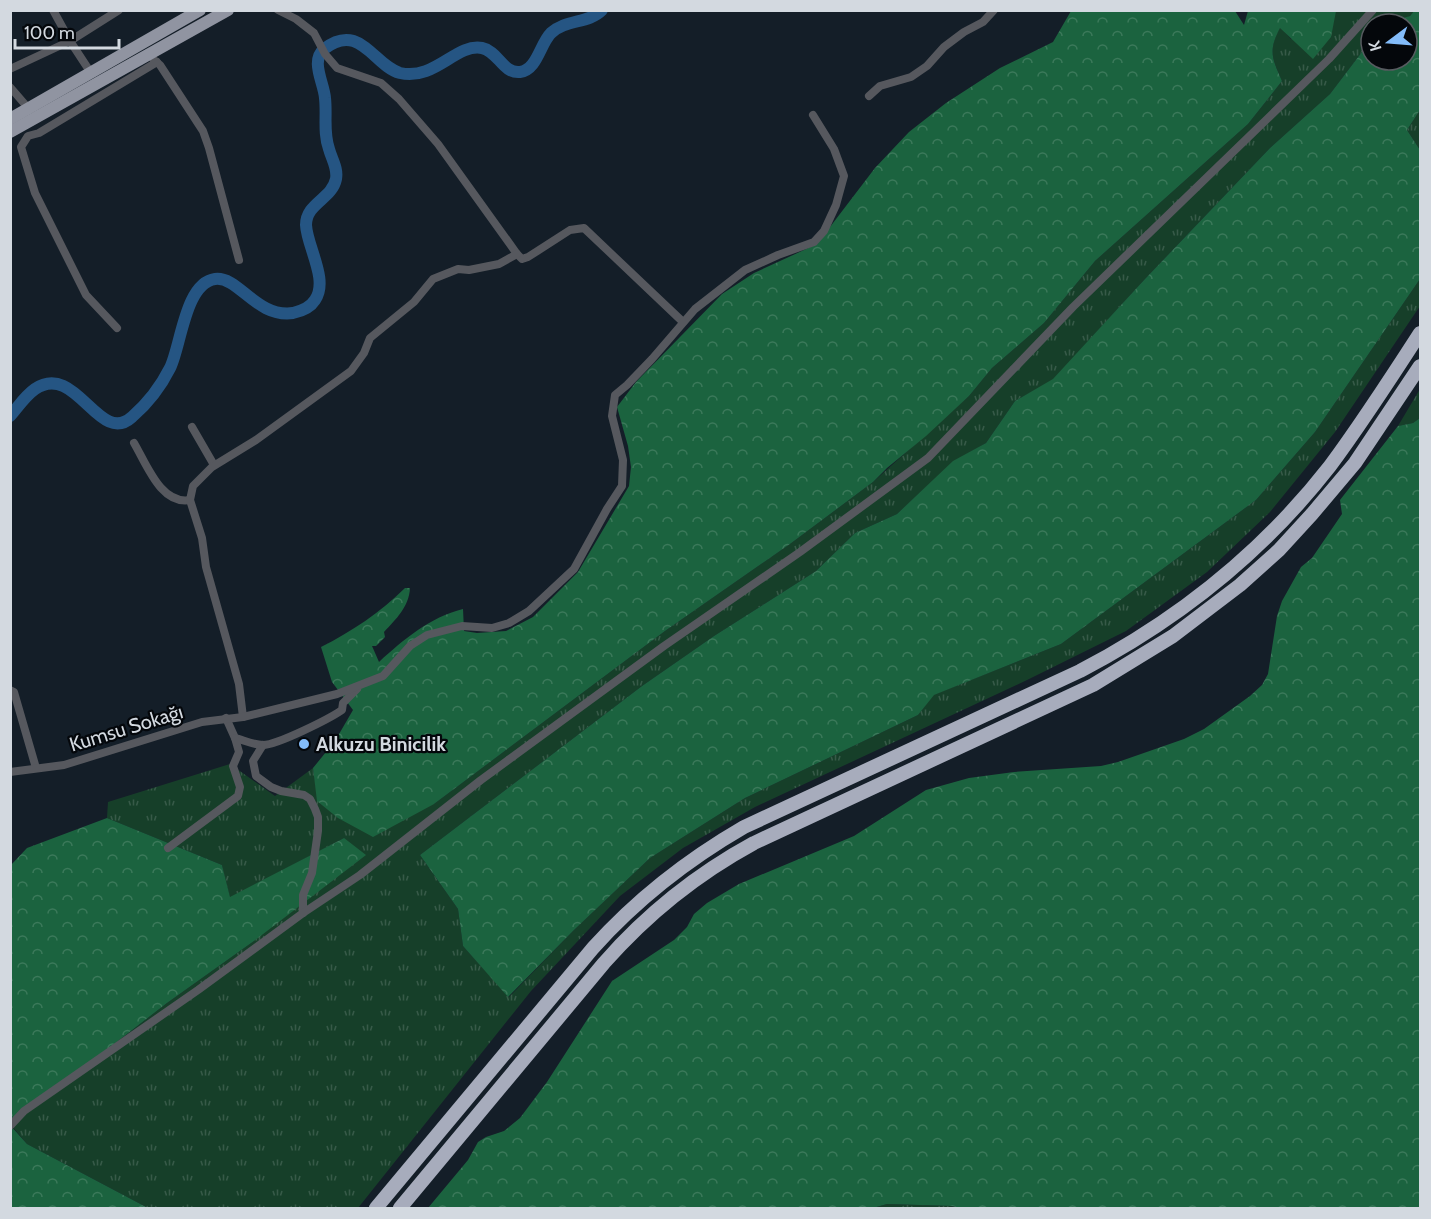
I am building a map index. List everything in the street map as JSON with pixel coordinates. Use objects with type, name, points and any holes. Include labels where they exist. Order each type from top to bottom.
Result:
[{"type":"highway","points":[[376,1209],[593,948],[648,893],[704,851],[744,827],[1065,679],[1118,651],[1181,608],[1236,565],[1310,490],[1356,429],[1420,333]]},
{"type":"highway","points":[[400,1209],[598,970],[635,930],[672,897],[711,868],[754,843],[1084,689],[1134,662],[1173,636],[1240,585],[1306,520],[1354,463],[1420,366]]},
{"type":"main road","points":[[10,119],[200,10]]},
{"type":"main road","points":[[10,132],[152,59],[163,46],[228,10]]},
{"type":"main road","points":[[156,35],[163,46]]},
{"type":"street","points":[[53,10],[91,73]]},
{"type":"street","points":[[10,69],[70,41],[119,10]]},
{"type":"street","points":[[278,10],[314,33],[325,54],[337,68],[381,83],[399,99],[438,144],[522,259],[570,230],[584,228],[683,322]]},
{"type":"street","points":[[869,96],[880,86],[911,77],[927,66],[944,47],[964,32],[983,22],[994,10]]},
{"type":"street","points":[[10,1126],[24,1111],[360,875],[481,780],[928,458],[1073,307],[1329,59],[1372,10]]},
{"type":"street","points":[[117,328],[86,295],[35,193],[21,147],[28,136],[39,133],[152,59],[160,65],[202,131],[209,148],[239,260]]},
{"type":"street","points":[[10,87],[29,109]]},
{"type":"street","points":[[235,738],[263,745],[289,737],[333,716],[342,710],[343,703],[351,693],[363,684],[383,676],[410,646],[427,635],[462,626],[492,628],[509,623],[529,611],[574,568],[622,486],[623,460],[612,416],[615,395],[652,359],[695,309],[746,270],[814,242],[824,231],[836,205],[844,176],[834,149],[813,116]]},
{"type":"street","points":[[243,717],[239,684],[206,567],[202,538],[190,500],[193,486],[201,475],[214,465],[271,429],[351,370],[364,353],[370,338],[414,302],[433,279],[458,269],[469,270],[499,264],[517,254]]},
{"type":"street","points":[[192,427],[214,465]]},
{"type":"street","points":[[134,443],[165,494],[181,502],[190,500]]},
{"type":"street","name":"Kumsu Sokağı","points":[[10,772],[64,765],[201,722],[243,717],[310,701],[363,684]]},
{"type":"street","points":[[10,690],[14,692],[36,768]]},
{"type":"street","points":[[168,848],[238,796],[240,787],[233,766],[238,752],[235,738],[226,718]]},
{"type":"street","points":[[263,745],[253,761],[256,776],[281,791],[304,795],[310,799],[318,817],[312,873],[303,895],[303,913]]},
{"type":"green space","points":[[1071,11],[1235,11],[1244,25],[1248,11],[1336,11],[1331,37],[1313,59],[1280,28],[1274,43],[1273,54],[1282,81],[1248,124],[1095,261],[1044,323],[992,368],[969,396],[873,482],[790,544],[665,631],[434,804],[373,837],[338,818],[317,801],[313,768],[335,741],[353,710],[332,682],[321,647],[365,621],[405,588],[410,588],[404,607],[384,632],[385,637],[376,646],[372,646],[379,662],[428,623],[463,609],[464,631],[477,633],[506,631],[533,617],[578,572],[629,486],[631,467],[628,446],[617,407],[636,382],[722,294],[754,273],[817,244],[875,168],[909,132],[946,103],[1000,68],[1053,42]]},
{"type":"green space","points":[[1336,11],[1415,11],[1359,12],[1359,56],[1330,94],[1270,148],[1144,280],[1053,380],[1015,401],[986,443],[953,462],[897,514],[855,533],[816,571],[714,636],[642,686],[420,855],[458,909],[463,946],[509,997],[574,930],[650,858],[745,798],[918,715],[933,695],[1061,644],[1256,500],[1315,432],[1420,279],[1420,306],[1335,432],[1270,512],[1207,572],[1126,631],[1027,680],[755,807],[683,848],[620,896],[531,991],[358,1208],[148,1208],[27,1144],[11,1125],[167,1003],[254,941],[344,838],[230,898],[222,865],[107,818],[108,802],[230,764],[275,796],[313,768],[318,801],[434,804],[665,631],[790,544],[873,482],[969,396],[992,368],[1044,323],[1095,261],[1248,124],[1282,81],[1273,54],[1274,42],[1280,27],[1291,39]]},
{"type":"green space","points":[[1420,11],[1420,110],[1407,130],[1420,150],[1420,279],[1315,432],[1256,500],[1061,644],[934,695],[918,715],[745,798],[650,858],[508,997],[463,946],[458,909],[420,855],[642,686],[714,636],[816,571],[855,533],[897,514],[953,461],[986,443],[1015,401],[1053,379],[1270,148],[1330,94],[1359,56],[1359,72],[1419,72],[1419,12],[1413,12]]},
{"type":"green space","points":[[1420,110],[1420,150],[1407,130]]},
{"type":"green space","points":[[1420,389],[1420,418],[1413,423],[1398,426]]},
{"type":"green space","points":[[1420,418],[1420,1208],[960,1208],[887,1204],[873,1208],[428,1208],[468,1160],[478,1142],[504,1131],[520,1118],[547,1082],[612,981],[674,940],[687,927],[694,914],[707,903],[739,884],[854,836],[926,790],[969,778],[1014,772],[1101,766],[1118,762],[1184,739],[1204,729],[1250,696],[1262,685],[1268,674],[1277,616],[1282,601],[1301,567],[1312,558],[1342,514],[1340,500],[1398,426],[1413,423]]},
{"type":"green space","points":[[107,818],[222,865],[230,897],[344,838],[366,855],[254,941],[167,1003],[11,1124],[11,865],[27,848]]},
{"type":"green space","points":[[10,1125],[27,1144],[148,1208],[11,1208]]},
{"type":"green space","points":[[887,1204],[952,1206],[960,1208],[873,1208]]},
{"type":"waterway","points":[[10,416],[31,392],[50,383],[63,386],[75,393],[109,421],[120,423],[132,417],[153,394],[170,368],[190,303],[205,283],[215,279],[232,284],[258,304],[280,313],[300,311],[313,303],[319,292],[320,283],[307,234],[307,218],[314,206],[330,192],[336,179],[327,143],[325,98],[318,66],[320,54],[324,49],[337,42],[347,40],[357,42],[391,69],[400,73],[413,74],[424,72],[463,51],[482,48],[492,53],[509,70],[520,72],[526,70],[534,62],[551,33],[563,25],[590,18],[602,10]]},
{"type":"place","name":"Alkuzu Binicilik","points":[[304,744]]}]
